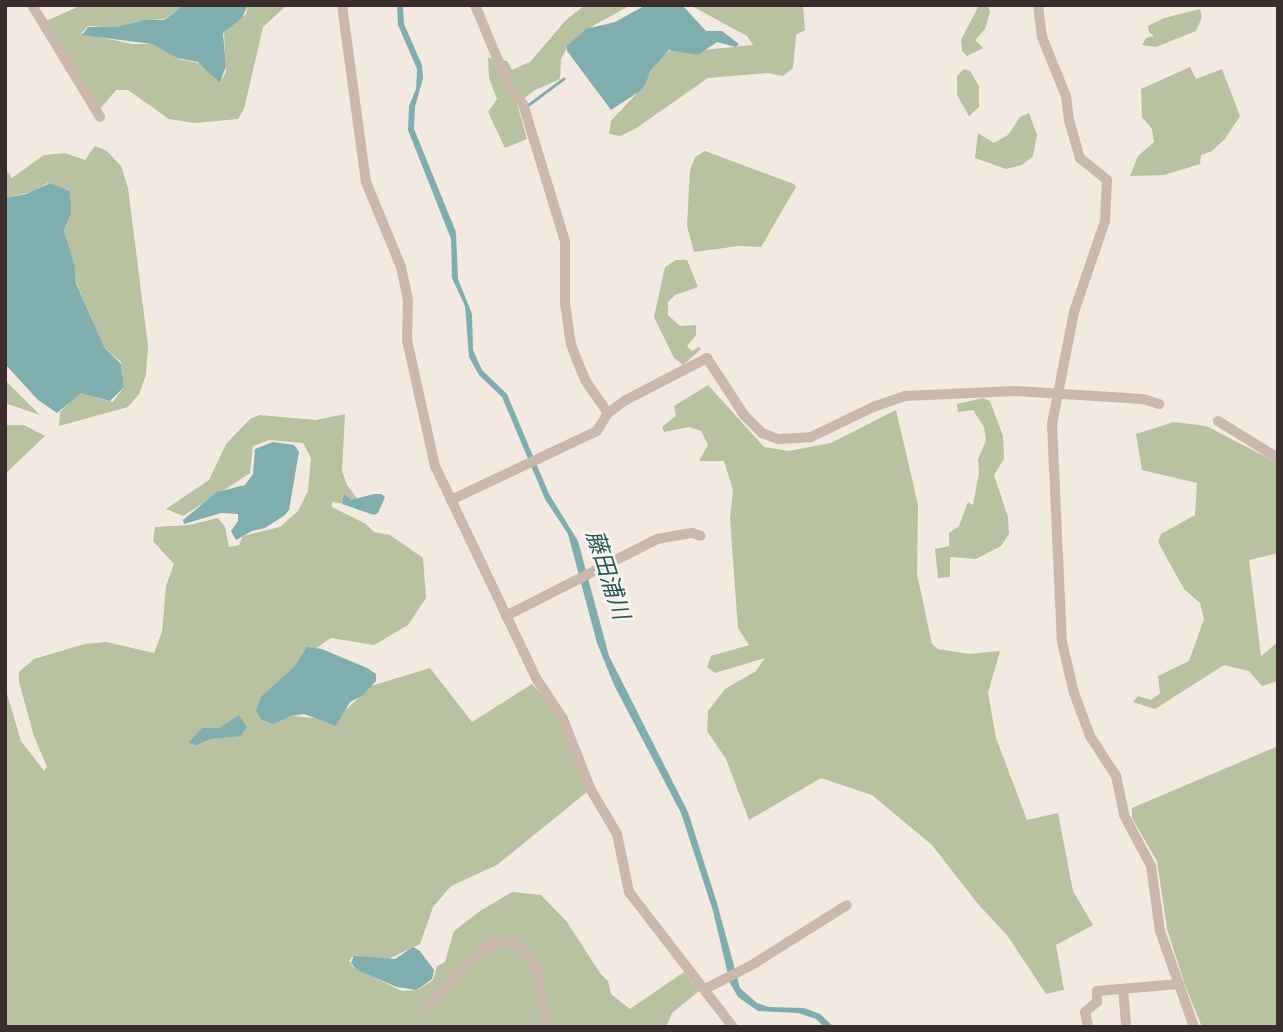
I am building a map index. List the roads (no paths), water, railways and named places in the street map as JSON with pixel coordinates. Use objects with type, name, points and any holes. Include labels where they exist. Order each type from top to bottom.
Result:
[{"type":"street","points":[[32,5],[100,117]]},
{"type":"street","points":[[342,5],[366,182],[401,267],[408,300],[407,340],[435,466],[536,678],[563,719],[587,781],[617,834],[629,892],[733,1027]]},
{"type":"street","points":[[475,5],[510,89],[523,104],[565,241],[565,303],[571,345],[585,380],[608,413]]},
{"type":"street","points":[[1038,5],[1042,37],[1066,96],[1069,120],[1080,158],[1107,180],[1105,221],[1074,312],[1052,424],[1062,642],[1074,694],[1090,736],[1116,776],[1128,823],[1152,866],[1160,931],[1194,1027]]},
{"type":"street","points":[[451,500],[597,431],[608,413],[626,400],[707,358],[744,415],[762,433],[791,441],[811,438],[873,407],[905,396],[1015,391],[1143,399],[1159,404]]},
{"type":"street","points":[[1218,421],[1278,458]]},
{"type":"street","points":[[506,616],[657,539],[692,533],[701,536]]},
{"type":"street","points":[[705,989],[752,965],[847,905]]},
{"type":"street","points":[[428,1007],[481,951],[500,941],[517,944],[533,961],[538,973],[547,1027]]},
{"type":"street","points":[[1088,1027],[1085,1012],[1097,1002],[1097,991],[1180,984]]},
{"type":"street","points":[[1123,989],[1126,1027]]},
{"type":"water","points":[[184,5],[248,5],[242,18],[223,33],[226,66],[220,83],[198,62],[177,58],[152,44],[82,35],[88,27],[117,27],[144,20],[164,20]]},
{"type":"water","points":[[397,5],[403,5],[404,24],[422,65],[423,78],[415,107],[414,129],[456,232],[458,279],[472,314],[473,350],[482,370],[507,394],[549,494],[578,541],[609,656],[688,812],[740,988],[757,1003],[769,1007],[804,1008],[820,1014],[834,1027],[824,1027],[816,1019],[798,1013],[758,1011],[738,997],[730,983],[713,911],[681,813],[614,685],[597,643],[568,534],[545,499],[502,397],[479,375],[469,357],[465,306],[452,278],[451,239],[408,130],[409,106],[416,89],[417,69],[398,25]]},
{"type":"water","points":[[646,5],[682,5],[706,31],[722,31],[739,44],[736,47],[717,42],[698,55],[669,50],[650,71],[640,91],[611,110],[567,51],[567,46],[586,29],[615,22]]},
{"type":"water","points":[[50,183],[70,191],[71,213],[64,231],[74,264],[76,283],[104,347],[121,364],[124,387],[110,401],[81,393],[57,413],[38,400],[5,364],[5,198],[26,194]]},
{"type":"water","points":[[273,442],[294,445],[299,452],[289,510],[285,515],[265,528],[252,531],[236,540],[231,531],[238,521],[238,514],[221,513],[184,524],[183,520],[217,492],[245,485],[253,474],[255,449]]},
{"type":"water","points":[[344,494],[351,500],[374,494],[385,497],[378,513],[374,515],[342,504]]},
{"type":"water","points":[[307,647],[322,649],[367,668],[376,674],[376,681],[362,696],[350,702],[336,726],[304,714],[273,724],[261,719],[256,711],[261,697],[294,667]]},
{"type":"water","points":[[239,715],[247,727],[240,736],[210,739],[197,745],[188,743],[202,728],[219,728]]},
{"type":"water","points":[[413,947],[420,951],[434,970],[432,979],[417,990],[397,987],[357,970],[351,963],[354,956],[395,959]]},
{"type":"waterway","points":[[528,105],[563,79]]},
{"type":"water label","name":"藤田浦川","points":[[607,575]]}]
